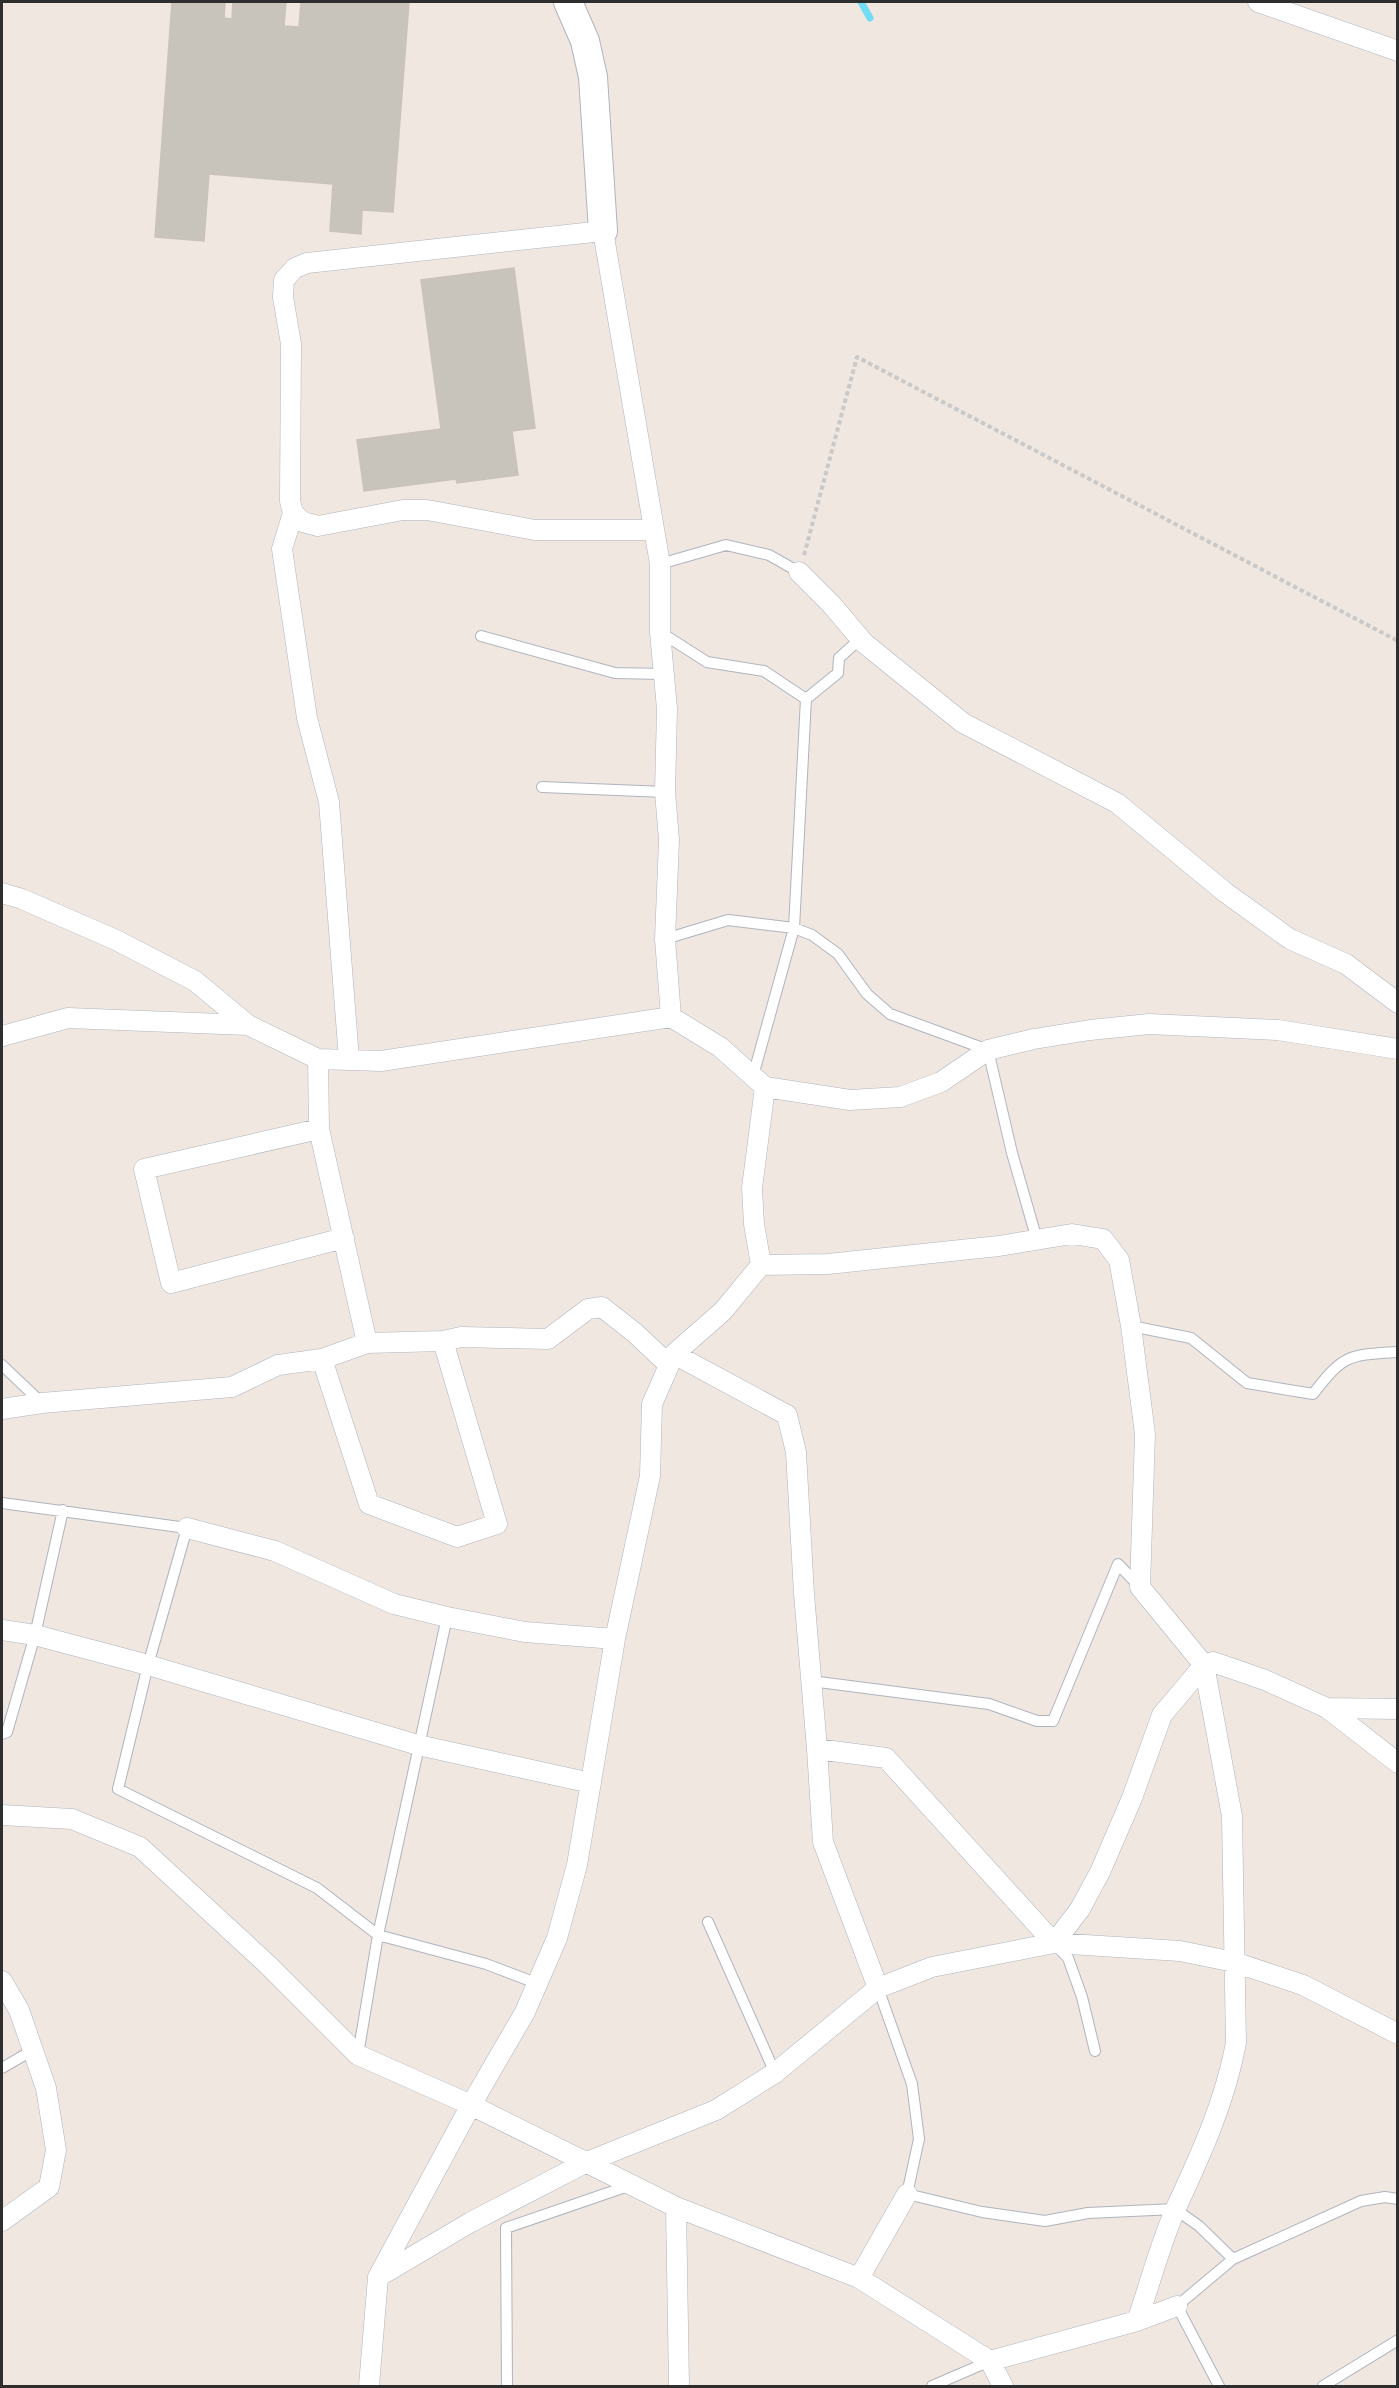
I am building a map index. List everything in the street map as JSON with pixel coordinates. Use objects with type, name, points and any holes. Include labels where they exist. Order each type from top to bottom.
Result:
[{"type":"street","points":[[568,2],[585,41],[593,77],[603,231],[660,564],[660,632],[667,750],[665,792],[669,840],[665,939],[671,1017]]},
{"type":"street","points":[[1258,2],[1398,51]]},
{"type":"street","points":[[350,1059],[329,802],[307,718],[282,549],[293,513],[290,501],[291,344],[283,297],[284,280],[295,268],[307,263],[603,231]]},
{"type":"street","points":[[293,513],[303,522],[318,526],[404,510],[427,510],[535,530],[653,530]]},
{"type":"street","points":[[799,572],[832,605],[860,639],[963,723],[1117,803],[1226,893],[1290,939],[1346,963],[1398,1003]]},
{"type":"street","points":[[2,893],[22,899],[116,940],[195,981],[248,1025],[318,1059],[334,1061],[350,1059],[381,1061],[671,1017],[720,1047],[759,1081],[850,1100],[900,1097],[941,1082],[988,1050],[1034,1039],[1149,1024],[1278,1030],[1398,1049]]},
{"type":"street","points":[[2,1036],[68,1018],[248,1025]]},
{"type":"street","points":[[318,1059],[320,1129],[367,1343]]},
{"type":"street","points":[[369,2386],[378,2277],[471,2105],[525,2012],[557,1938],[577,1865],[615,1639],[650,1476],[652,1404],[671,1360],[723,1311],[761,1265],[754,1224],[752,1188],[759,1081]]},
{"type":"street","points":[[320,1129],[144,1169],[171,1283],[344,1238]]},
{"type":"street","points":[[761,1265],[828,1264],[999,1246],[1072,1234],[1103,1239],[1119,1260],[1131,1326],[1145,1434],[1140,1587],[1204,1665],[1232,1816],[1236,2043],[1230,2078],[1206,2144],[1175,2209],[1137,2321]]},
{"type":"street","points":[[2,1409],[42,1403],[232,1387],[278,1365],[322,1359],[367,1343],[443,1341],[461,1337],[548,1339],[588,1309],[602,1308],[671,1360],[787,1415],[796,1452],[823,1842],[878,1988]]},
{"type":"street","points":[[322,1359],[369,1504],[457,1537],[497,1524],[443,1341]]},
{"type":"street","points":[[187,1528],[275,1551],[394,1604],[525,1632],[615,1639]]},
{"type":"street","points":[[2,1630],[35,1635],[148,1665],[418,1745],[591,1783]]},
{"type":"street","points":[[1054,1943],[1080,1909],[1100,1872],[1132,1798],[1162,1714],[1204,1665],[1213,1662],[1265,1680],[1327,1708],[1398,1763]]},
{"type":"street","points":[[1327,1708],[1398,1709]]},
{"type":"street","points":[[817,1749],[886,1758],[1054,1943]]},
{"type":"street","points":[[2,1815],[72,1819],[140,1847],[267,1964],[358,2055],[471,2105],[676,2207],[859,2278],[990,2361],[1003,2386]]},
{"type":"street","points":[[378,2277],[471,2222],[587,2162],[716,2110],[775,2073],[878,1988],[932,1967],[1054,1943],[1180,1951],[1234,1962],[1303,1985],[1398,2034]]},
{"type":"street","points":[[2,1981],[19,2010],[46,2088],[56,2150],[49,2187],[2,2221]]},
{"type":"street","points":[[859,2278],[906,2194]]},
{"type":"street","points":[[676,2207],[679,2386]]},
{"type":"street","points":[[990,2361],[1137,2321],[1177,2306]]},
{"type":"lane","points":[[660,564],[726,545],[770,555],[799,572]]},
{"type":"lane","points":[[660,632],[707,662],[764,671],[806,699]]},
{"type":"lane","points":[[481,636],[615,673],[664,674]]},
{"type":"lane","points":[[759,1081],[794,928],[806,699],[838,673],[839,658],[860,639]]},
{"type":"lane","points":[[542,787],[665,792]]},
{"type":"lane","points":[[665,939],[728,920],[794,928],[812,935],[838,954],[867,994],[890,1014],[988,1050],[1012,1154],[1037,1240]]},
{"type":"lane","points":[[1131,1326],[1191,1338],[1247,1383],[1312,1394],[1333,1368],[1355,1355],[1398,1352]]},
{"type":"lane","points":[[2,1365],[42,1403]]},
{"type":"lane","points":[[2,1503],[187,1528],[148,1665],[118,1789],[317,1888],[378,1935],[486,1964],[536,1983]]},
{"type":"lane","points":[[2,1734],[7,1732],[35,1635],[63,1510]]},
{"type":"lane","points":[[811,1682],[988,1704],[1037,1721],[1053,1721],[1118,1564],[1140,1587]]},
{"type":"lane","points":[[358,2055],[378,1935],[447,1617]]},
{"type":"lane","points":[[708,1922],[775,2073]]},
{"type":"lane","points":[[1054,1943],[1068,1958],[1082,1997],[1095,2050]]},
{"type":"lane","points":[[878,1988],[912,2084],[919,2139],[906,2194],[982,2212],[1045,2221],[1088,2213],[1175,2209],[1199,2226],[1233,2259]]},
{"type":"lane","points":[[2,2068],[33,2050]]},
{"type":"lane","points":[[507,2386],[506,2228],[631,2185]]},
{"type":"lane","points":[[1219,2386],[1177,2306],[1233,2259],[1361,2201],[1385,2197],[1398,2199]]},
{"type":"lane","points":[[1323,2386],[1398,2340]]},
{"type":"lane","points":[[932,2386],[990,2361]]},
{"type":"path","points":[[799,572],[857,357],[1398,641]]},
{"type":"building","points":[[172,2],[225,2],[224,18],[232,19],[233,2],[286,2],[284,26],[299,27],[301,2],[409,2],[393,212],[362,210],[361,234],[330,231],[333,184],[209,174],[204,241],[155,237]]},
{"type":"building","points":[[514,268],[535,428],[512,431],[518,475],[457,483],[456,479],[364,491],[357,440],[441,429],[421,280]]},
{"type":"waterway","points":[[861,2],[870,18]]}]
